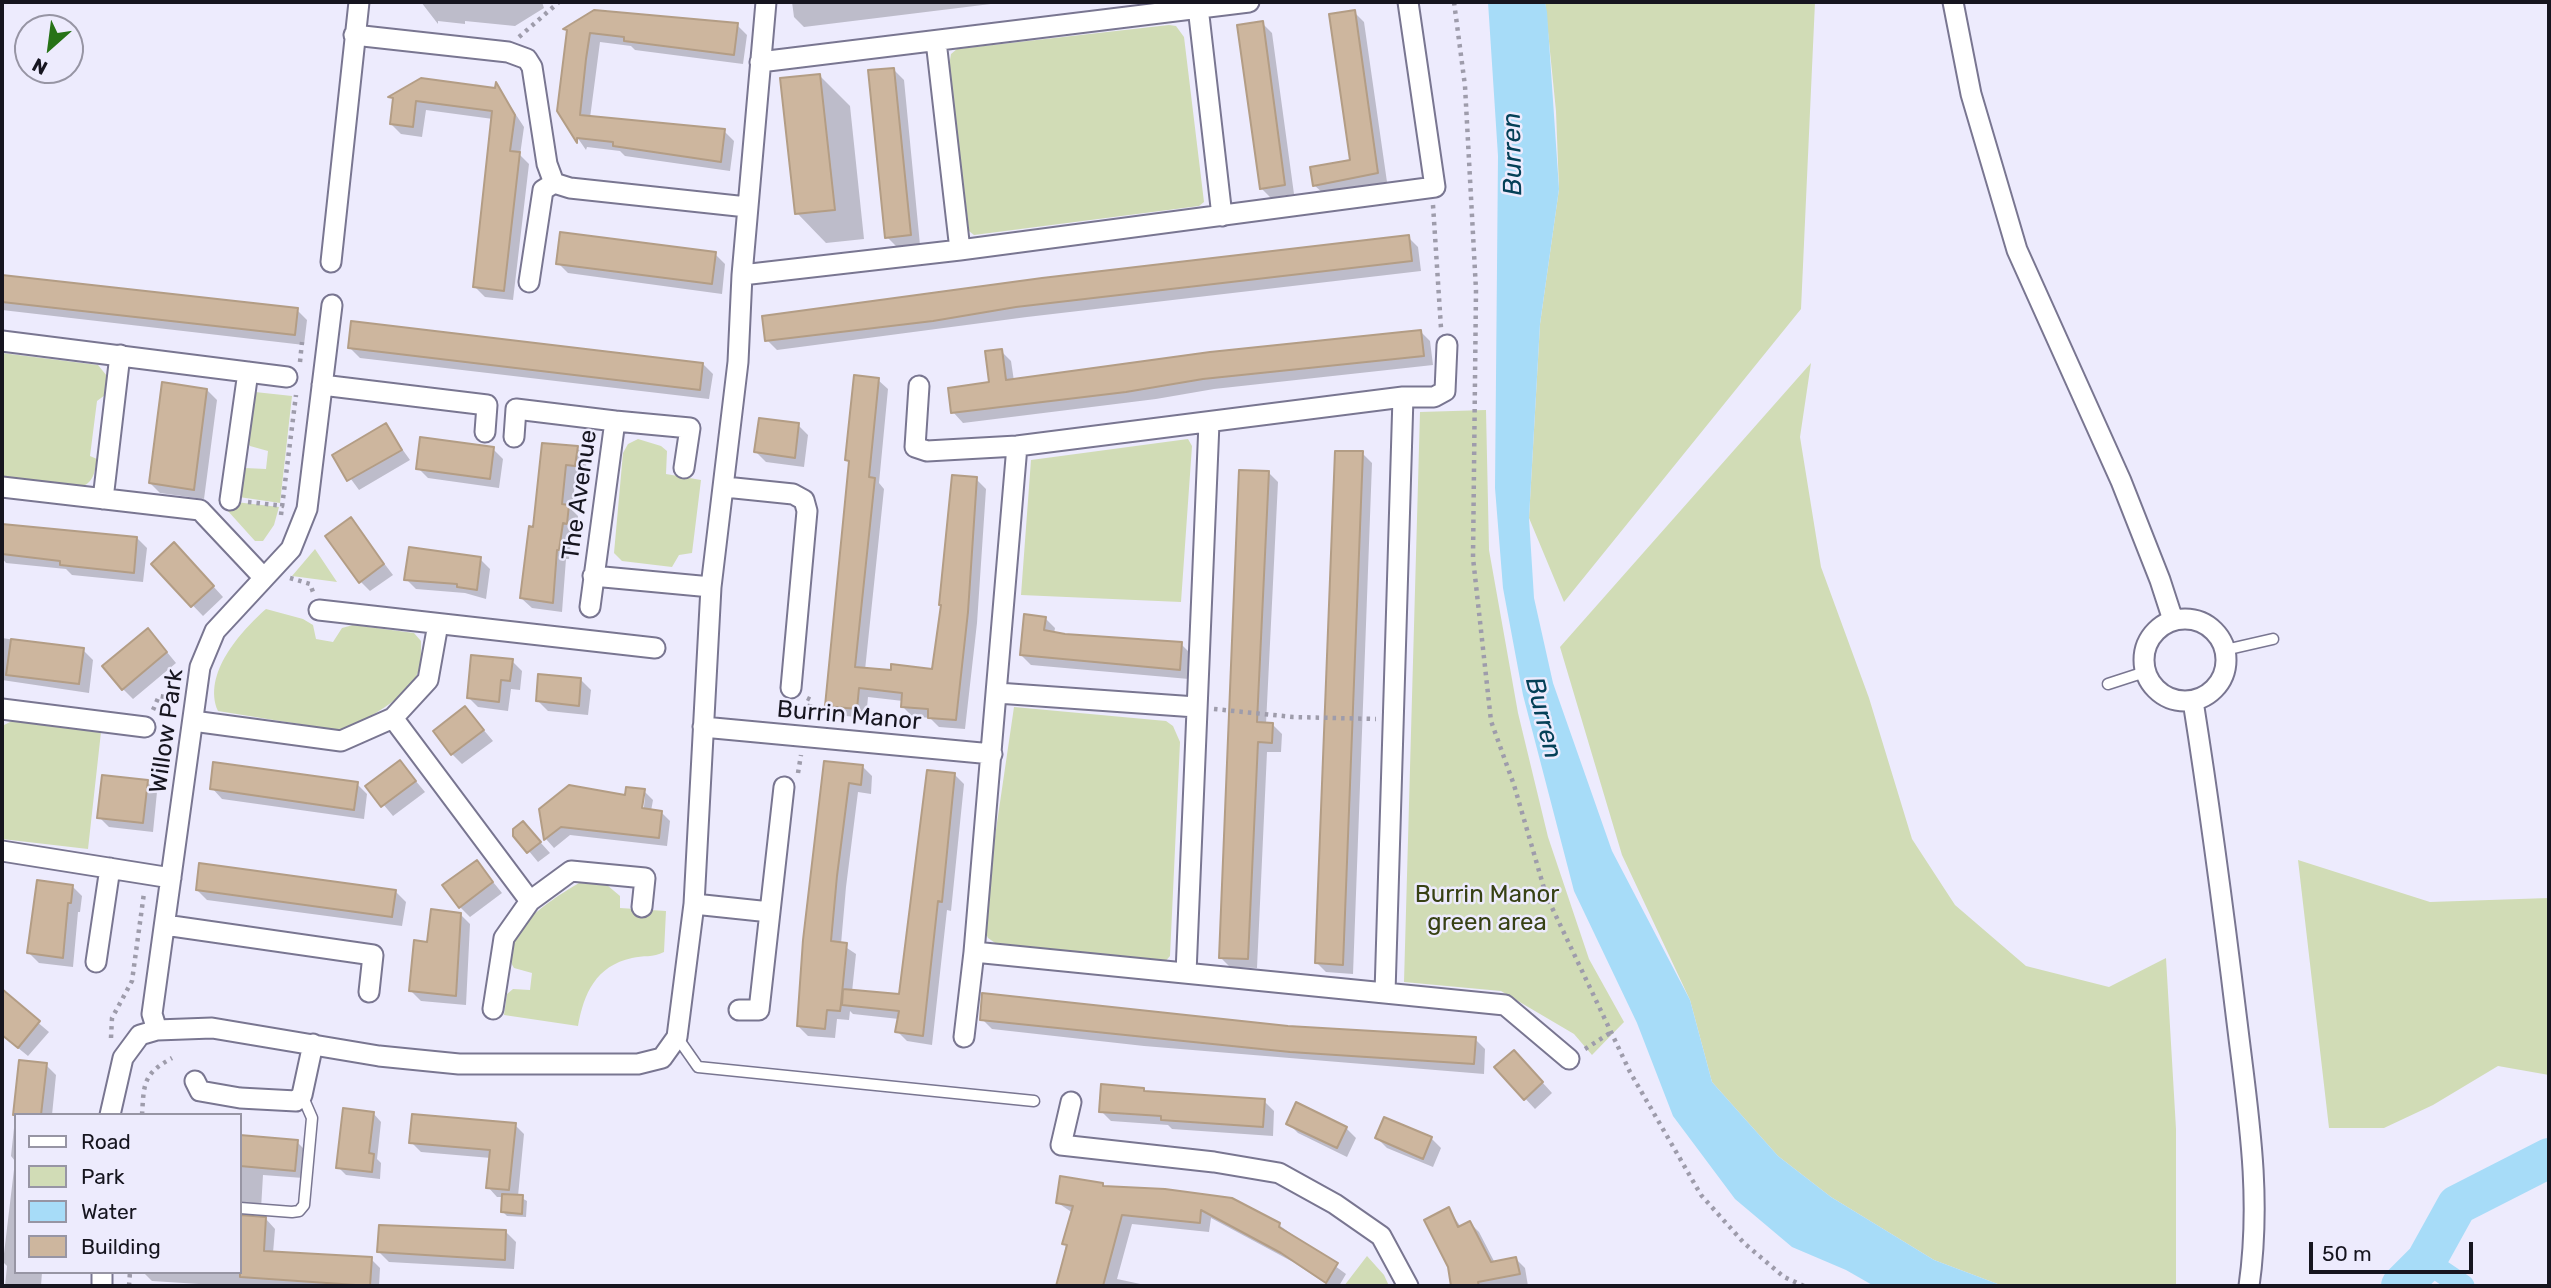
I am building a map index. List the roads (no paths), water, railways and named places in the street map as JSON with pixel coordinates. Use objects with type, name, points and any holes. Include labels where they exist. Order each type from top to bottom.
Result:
[{"type":"street","points":[[331,262],[359,2]]},
{"type":"street","points":[[110,1113],[123,1058],[140,1035],[164,1030],[212,1028],[379,1056],[458,1064],[638,1064],[662,1058],[677,1037],[694,904],[701,817],[711,587],[738,362],[741,275],[766,2]]},
{"type":"street","points":[[760,62],[1249,2]]},
{"type":"street","points":[[741,275],[960,250],[1435,187],[1408,2]]},
{"type":"street","points":[[1953,2],[1971,94],[2017,250],[2121,481],[2173,620]]},
{"type":"street","points":[[1198,7],[1222,216]]},
{"type":"street","points":[[354,35],[508,52],[527,59],[532,67],[547,164],[554,183]]},
{"type":"street","points":[[936,41],[960,250]]},
{"type":"street","points":[[529,282],[543,190],[554,183],[570,188],[747,207]]},
{"type":"street","name":"Willow Park","points":[[164,1030],[152,1014],[200,667],[215,631],[291,549],[307,509],[332,305]]},
{"type":"street","points":[[2,341],[294,379]]},
{"type":"street","points":[[919,386],[915,447],[927,451],[1017,446],[1403,397],[1434,397],[1445,391],[1447,345]]},
{"type":"street","points":[[103,499],[120,355]]},
{"type":"street","points":[[230,500],[248,372]]},
{"type":"street","points":[[322,385],[487,405],[485,432]]},
{"type":"street","points":[[1385,993],[1403,397]]},
{"type":"street","name":"The Avenue","points":[[514,437],[516,409],[690,428],[684,468]]},
{"type":"street","name":"The Avenue","points":[[590,607],[615,421]]},
{"type":"street","points":[[1186,973],[1209,423]]},
{"type":"street","points":[[964,1037],[992,754],[1017,446]]},
{"type":"street","points":[[2,487],[200,510],[267,575]]},
{"type":"street","name":"Burrin Manor","points":[[725,487],[793,494],[804,500],[807,511],[792,688]]},
{"type":"street","name":"The Avenue","points":[[593,576],[711,587]]},
{"type":"street","points":[[318,610],[655,649]]},
{"type":"street","points":[[2173,620],[2199,621],[2211,628],[2225,650],[2227,663],[2216,688],[2193,701],[2180,702],[2158,692],[2145,672],[2146,647],[2152,635],[2173,620]]},
{"type":"street","points":[[195,711],[341,741],[393,718],[428,680],[439,624]]},
{"type":"street","points":[[997,693],[1196,708]]},
{"type":"street","points":[[2193,701],[2215,839],[2255,1165],[2256,1241],[2249,1286]]},
{"type":"street","points":[[2,709],[145,727]]},
{"type":"street","points":[[393,718],[530,901]]},
{"type":"street","name":"Burrin Manor","points":[[703,727],[992,754]]},
{"type":"street","points":[[739,1010],[759,1010],[784,786]]},
{"type":"street","points":[[2,851],[171,877]]},
{"type":"street","points":[[96,962],[110,868]]},
{"type":"street","points":[[493,1009],[504,938],[530,901],[571,871],[645,878],[642,906]]},
{"type":"street","points":[[694,904],[770,912]]},
{"type":"street","points":[[165,925],[373,954],[369,992]]},
{"type":"street","points":[[974,952],[1505,1005],[1569,1059]]},
{"type":"street","points":[[195,1081],[200,1091],[240,1098],[296,1101],[302,1095],[313,1044]]},
{"type":"street","points":[[1071,1102],[1061,1145],[1214,1162],[1279,1173],[1335,1203],[1381,1237],[1408,1286]]},
{"type":"lane","points":[[2225,650],[2273,639]]},
{"type":"lane","points":[[2108,684],[2145,672]]},
{"type":"lane","points":[[677,1037],[698,1067],[1034,1101]]},
{"type":"lane","points":[[242,1208],[292,1212],[299,1211],[304,1205],[312,1118],[302,1095]]},
{"type":"water","points":[[1488,2],[1545,2],[1547,12],[1559,189],[1540,324],[1529,518],[1534,598],[1553,683],[1612,851],[1690,1000],[1712,1082],[1778,1156],[1831,1197],[1934,1260],[2003,1286],[1874,1286],[1846,1270],[1792,1247],[1735,1199],[1673,1116],[1637,1023],[1574,891],[1523,695],[1503,588],[1495,488],[1498,156]]},
{"type":"waterway","name":"Burren","points":[[2401,1286],[2426,1261],[2457,1205],[2549,1158]]},
{"type":"waterway","points":[[2426,1261],[2463,1286]]},
{"type":"park label","name":"Burrin Manor green area","points":[[1487,909]]}]
